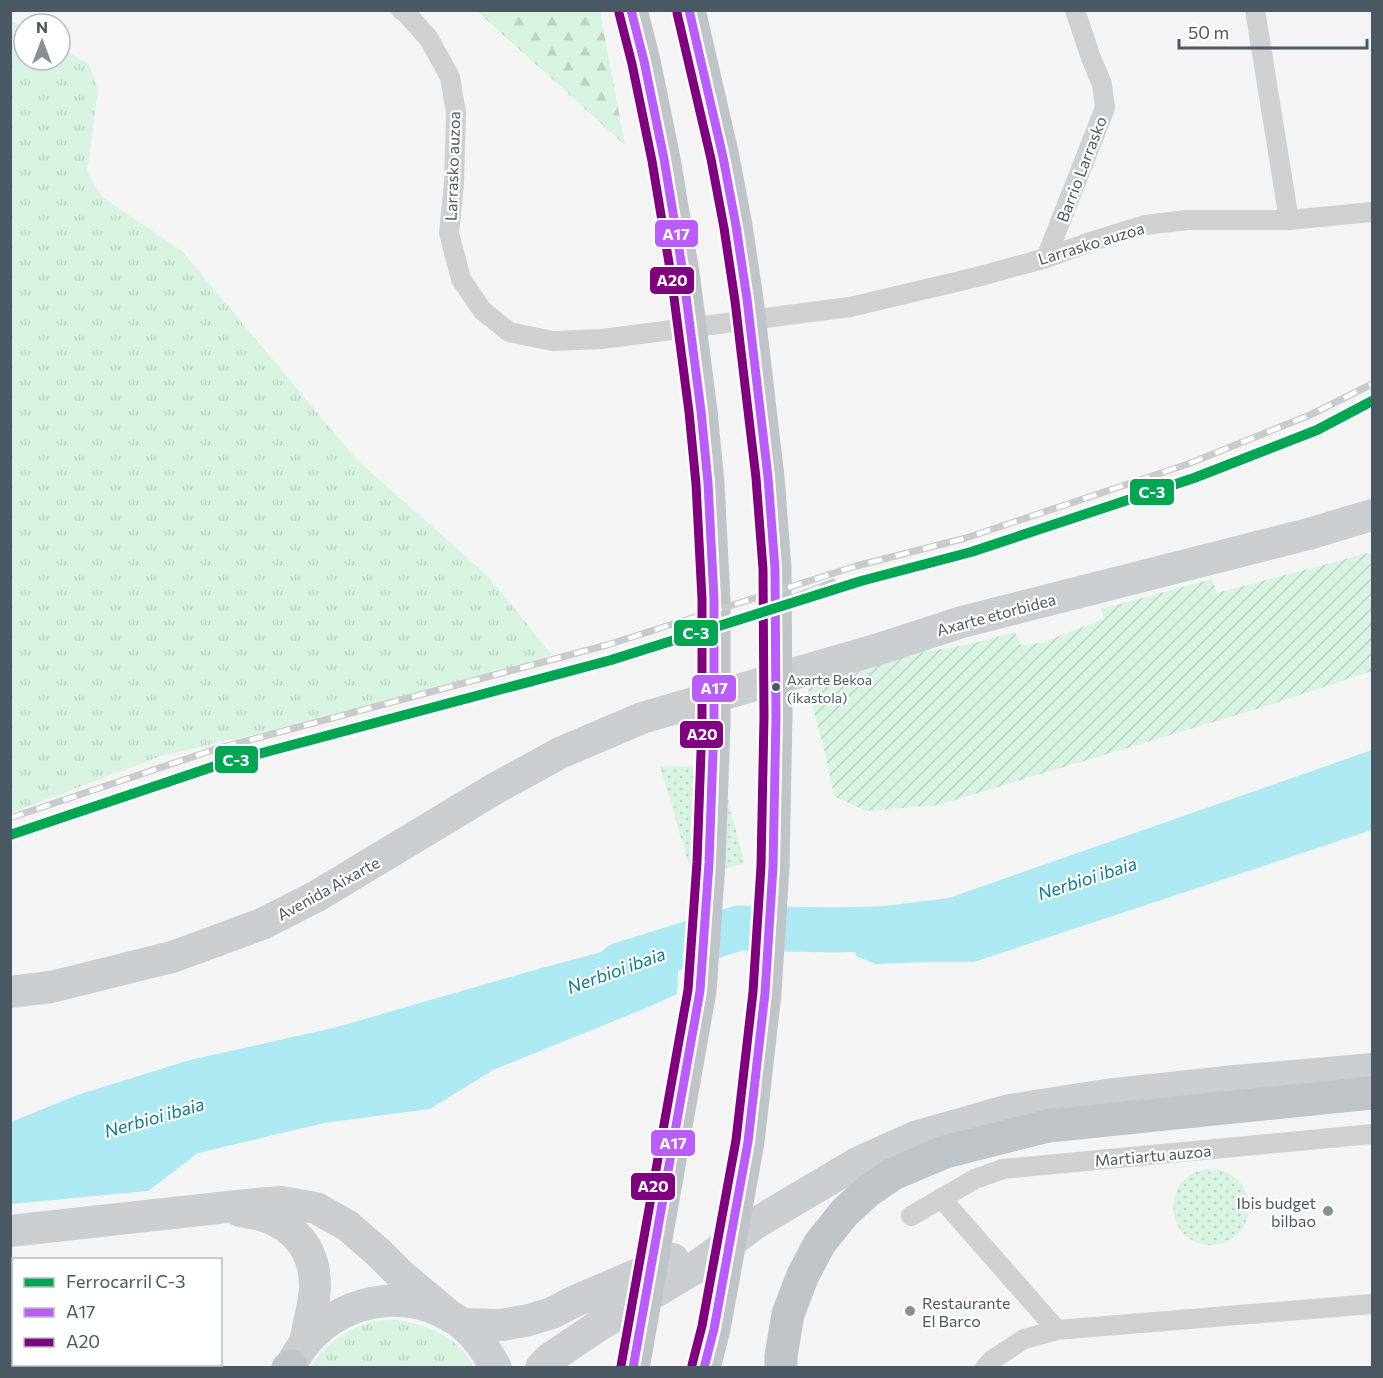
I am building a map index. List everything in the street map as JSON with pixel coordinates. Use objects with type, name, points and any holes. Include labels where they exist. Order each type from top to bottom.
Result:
[{"type":"highway","points":[[631,10],[664,159],[683,273],[708,483],[714,599],[714,724],[709,863],[700,991],[633,1368]]},
{"type":"highway","points":[[689,10],[721,147],[736,226],[768,477],[775,569],[776,717],[773,867],[765,993],[748,1142],[714,1329],[704,1368]]},
{"type":"highway","points":[[781,1368],[788,1314],[803,1275],[820,1243],[845,1212],[867,1192],[893,1174],[945,1152],[1048,1126],[1372,1093]]},
{"type":"main road","name":"Axarte etorbidea","points":[[623,726],[642,718],[882,648],[962,622],[1312,533],[1372,515]]},
{"type":"main road","name":"Avenida Aixarte","points":[[10,992],[51,987],[172,957],[262,924],[317,896],[505,783],[560,753],[623,726]]},
{"type":"main road","points":[[541,1368],[549,1359],[598,1326],[692,1270],[756,1223],[868,1157],[915,1137],[1010,1110],[1118,1094],[1372,1069]]},
{"type":"main road","points":[[10,1231],[281,1202],[316,1208],[348,1226],[401,1275],[457,1320],[489,1353],[496,1368]]},
{"type":"main road","points":[[212,1209],[246,1212],[271,1218],[298,1237],[308,1250],[315,1289],[293,1361]]},
{"type":"main road","points":[[293,1361],[324,1324],[347,1310],[373,1302],[400,1300],[427,1305],[457,1320],[502,1325],[529,1320],[552,1313],[756,1223]]},
{"type":"street","name":"Larrasko auzoa","points":[[401,10],[429,39],[450,77],[456,113],[454,183],[449,233],[460,279],[482,310],[509,332],[553,340],[602,339],[850,307],[1046,258],[1145,225],[1187,220],[1289,220],[1372,212]]},
{"type":"street","name":"Barrio Larrasko","points":[[1046,258],[1105,108],[1102,84],[1075,10]]},
{"type":"street","points":[[1255,10],[1289,220]]},
{"type":"street","name":"Martiartu auzoa","points":[[911,1216],[975,1179],[1003,1169],[1372,1134]]},
{"type":"street","points":[[941,1198],[1057,1330]]},
{"type":"street","points":[[985,1368],[992,1360],[1024,1339],[1057,1330],[1372,1304]]},
{"type":"green space","points":[[477,11],[600,11],[625,145]]},
{"type":"green space","points":[[11,20],[12,72],[72,72],[72,55],[89,64],[98,90],[87,172],[102,197],[182,251],[357,460],[487,575],[551,654],[481,682],[161,756],[11,813]]},
{"type":"green space","points":[[1372,552],[1372,671],[1260,708],[938,805],[866,811],[834,796],[804,675],[889,657],[967,645],[1015,632],[1021,645],[1041,643],[1104,619],[1101,609],[1212,579],[1217,593]]},
{"type":"green space","points":[[660,766],[720,767],[744,863],[693,879]]},
{"type":"green space","points":[[1211,1169],[1226,1172],[1238,1180],[1246,1192],[1249,1207],[1246,1222],[1238,1234],[1226,1242],[1211,1245],[1196,1242],[1184,1234],[1176,1222],[1173,1207],[1176,1192],[1184,1180],[1196,1172]]},
{"type":"green space","points":[[399,1320],[442,1334],[460,1348],[474,1367],[311,1367],[330,1344],[356,1327],[375,1321]]},
{"type":"water","points":[[1372,750],[1372,830],[974,962],[875,964],[856,956],[852,910],[949,898]]},
{"type":"water","points":[[680,931],[677,994],[493,1070],[430,1109],[324,1123],[198,1153],[148,1191],[11,1204],[11,1122],[77,1095],[190,1060],[337,1027]]},
{"type":"waterway","name":"Nerbioi ibaia","points":[[620,965],[739,928],[833,930],[914,928]]},
{"type":"railway","points":[[10,818],[216,749],[607,645],[856,566],[966,538],[1188,464],[1310,415],[1372,384]]},
{"type":"railway","points":[[729,623],[833,582]]},
{"type":"rail line","name":"C-3","points":[[10,835],[221,764],[611,660],[861,581],[971,552],[1194,478],[1317,430],[1372,401]]},
{"type":"transit line","name":"A17","points":[[631,10],[664,159],[683,273],[708,483],[714,599],[714,724],[709,863],[700,991],[633,1368]]},
{"type":"transit line","name":"A17","points":[[689,10],[723,157],[736,226],[768,477],[775,569],[776,717],[773,867],[765,993],[748,1142],[714,1329],[704,1368]]},
{"type":"transit line","name":"A20","points":[[619,13],[652,161],[671,275],[696,484],[702,599],[702,724],[697,862],[688,990],[621,1366]]},
{"type":"transit line","name":"A20","points":[[677,13],[711,159],[724,228],[756,478],[763,569],[764,717],[761,866],[753,992],[736,1140],[702,1326],[692,1365]]},
{"type":"place","name":"Axarte Bekoa (ikastola)","points":[[776,687]]},
{"type":"place","name":"Ibis budget bilbao","points":[[1328,1211]]},
{"type":"place","name":"Restaurante El Barco","points":[[910,1311]]}]
